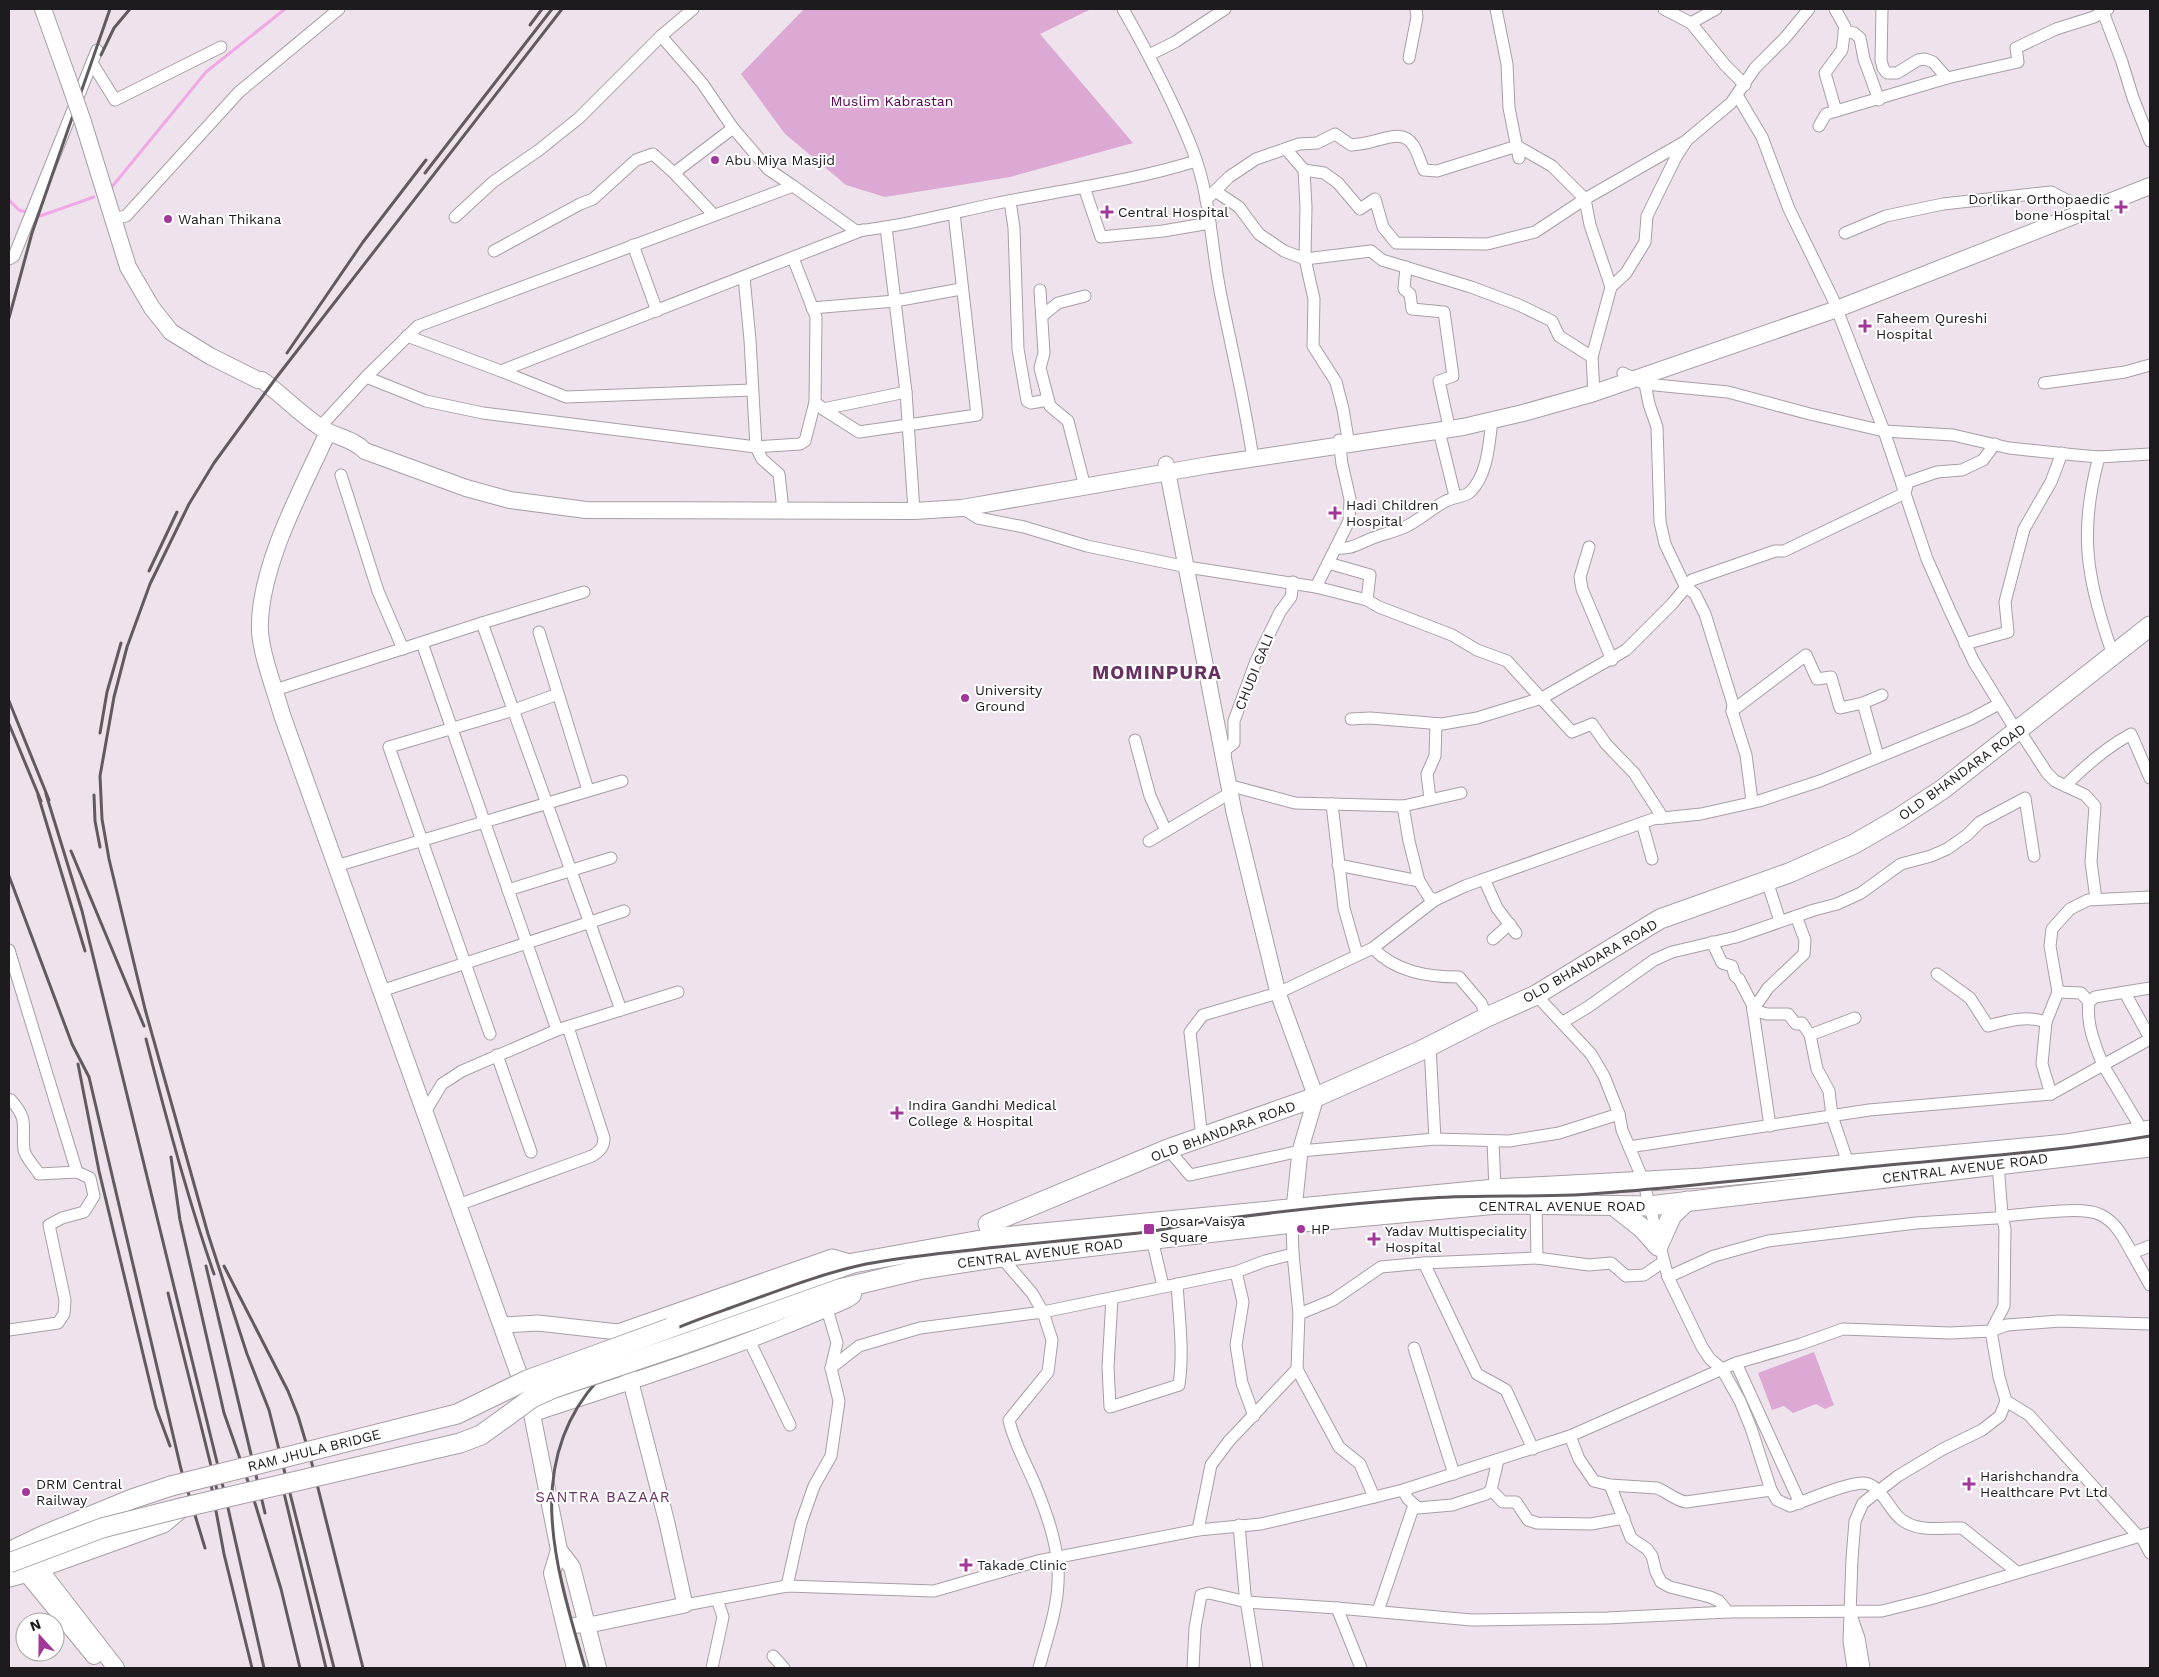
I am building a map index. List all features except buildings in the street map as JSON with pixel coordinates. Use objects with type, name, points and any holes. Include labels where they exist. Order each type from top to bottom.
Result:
[{"type":"main road","points":[[43,9],[83,122],[128,267],[152,308],[171,332],[210,356],[258,380],[262,380],[324,429],[359,444],[368,443],[469,480],[516,492],[589,500],[669,505],[962,508],[1084,483]]},
{"type":"main road","points":[[1835,304],[2150,176]]},
{"type":"main road","points":[[1443,426],[1634,379],[2150,186]]},
{"type":"main road","points":[[726,506],[782,501],[915,507],[1492,420],[1594,388]]},
{"type":"main road","points":[[324,429],[283,532],[267,581],[259,623],[264,654],[336,866],[502,1325],[532,1414],[559,1550],[572,1566],[598,1668]]},
{"type":"main road","name":"OLD BHANDARA ROAD","points":[[990,1231],[1168,1149],[1316,1097],[1430,1047],[1487,1017],[1536,995],[1660,919],[1789,873],[1854,844],[1899,818],[1943,789],[2150,626]]},
{"type":"main road","name":"CENTRAL AVENUE ROAD","points":[[678,1346],[848,1287],[922,1269],[1001,1257],[1152,1239],[1293,1216],[1495,1189],[1703,1178],[2066,1144],[2149,1141]]},
{"type":"main road","name":"CENTRAL AVENUE ROAD","points":[[990,1231],[1498,1204],[1649,1206],[1998,1164],[2149,1141]]},
{"type":"main road","points":[[1661,1254],[1672,1215],[1687,1201]]},
{"type":"main road","points":[[1614,1206],[1642,1228],[1661,1254]]},
{"type":"main road","points":[[990,1231],[1001,1257]]},
{"type":"main road","name":"RAM JHULA BRIDGE","points":[[13,1553],[42,1536],[132,1499],[171,1486],[457,1414],[528,1380],[846,1265],[990,1231]]},
{"type":"main road","name":"RAM JHULA BRIDGE","points":[[13,1553],[181,1508],[460,1443],[481,1434],[532,1398],[547,1391],[678,1346]]},
{"type":"main road","points":[[30,1575],[65,1558],[163,1522],[181,1508]]},
{"type":"main road","points":[[559,1550],[552,1573],[575,1668]]},
{"type":"main road","points":[[13,1553],[103,1668]]},
{"type":"main road","points":[[30,1575],[116,1668]]},
{"type":"street","points":[[112,219],[126,216],[239,92],[339,9]]},
{"type":"street","points":[[455,217],[493,182],[579,118],[661,36],[693,9]]},
{"type":"street","points":[[1124,9],[1149,55],[1196,161],[1206,200],[1220,295],[1231,337],[1253,456]]},
{"type":"street","points":[[1149,55],[1175,42],[1225,9]]},
{"type":"street","points":[[1409,58],[1417,16],[1416,9]]},
{"type":"street","points":[[1496,9],[1507,64],[1509,108],[1519,158]]},
{"type":"street","points":[[1664,9],[1691,24],[1725,65],[1745,85]]},
{"type":"street","points":[[1691,24],[1716,9]]},
{"type":"street","points":[[1304,170],[1324,173],[1338,184],[1360,209],[1376,199],[1383,226],[1396,243],[1487,244],[1535,232],[1585,199],[1688,140],[1731,102],[1745,85],[1755,68],[1810,9]]},
{"type":"street","points":[[1835,9],[1845,27],[1842,50],[1825,73],[1836,112]]},
{"type":"street","points":[[1882,9],[1881,60],[1883,68],[1887,73],[1897,73],[1918,60],[1925,59],[1933,62],[1946,78]]},
{"type":"street","points":[[1819,126],[1826,114],[1879,100],[1946,78],[2018,62],[2016,48],[2056,29],[2094,17],[2106,10],[2133,98],[2150,141]]},
{"type":"street","points":[[1844,31],[1854,33],[1860,38],[1864,59],[1879,100]]},
{"type":"street","points":[[661,36],[702,83],[733,128],[768,169],[856,231],[886,227],[1084,187],[1166,170],[1196,161]]},
{"type":"street","points":[[92,63],[115,100],[222,46]]},
{"type":"street","points":[[9,259],[14,256],[97,50]]},
{"type":"street","points":[[1737,95],[1762,137],[1789,209],[1835,304],[1884,431],[1927,559],[1965,644],[1999,704],[2047,773],[2055,781],[2085,795],[2095,806],[2091,862],[2096,899]]},
{"type":"street","points":[[674,173],[733,128]]},
{"type":"street","points":[[1206,200],[1229,177],[1256,159],[1299,144],[1318,142],[1336,134],[1351,145],[1390,137],[1402,136],[1408,138],[1414,146],[1424,170],[1427,171],[1437,171],[1518,146],[1552,166],[1585,199],[1590,225],[1611,287]]},
{"type":"street","points":[[1594,388],[1592,357],[1611,287],[1626,273],[1645,242],[1646,216],[1676,157],[1688,140]]},
{"type":"street","points":[[1286,149],[1304,170],[1306,207],[1305,259],[1314,299],[1313,346],[1336,382],[1350,499],[1349,521],[1316,587]]},
{"type":"street","points":[[494,252],[593,198],[636,160],[653,154],[714,215]]},
{"type":"street","points":[[324,429],[366,377],[418,326],[492,300],[792,186]]},
{"type":"street","points":[[1084,187],[1101,237],[1163,231],[1210,223]]},
{"type":"street","points":[[1215,191],[1239,208],[1259,234],[1284,251],[1305,259],[1371,251],[1382,260],[1472,287],[1519,305],[1552,321],[1559,336],[1592,357]]},
{"type":"street","points":[[1845,233],[1886,216],[1943,204],[2051,192],[2076,205]]},
{"type":"street","points":[[1010,201],[1014,228],[1018,349],[1027,401],[1031,404],[1048,400]]},
{"type":"street","points":[[819,406],[859,432],[977,415],[954,213]]},
{"type":"street","points":[[886,227],[906,392],[915,507]]},
{"type":"street","points":[[501,371],[865,230]]},
{"type":"street","points":[[633,245],[657,311]]},
{"type":"street","points":[[366,377],[426,401],[484,413],[756,447],[800,444],[805,441],[819,406],[816,317],[793,258]]},
{"type":"street","points":[[1406,267],[1404,290],[1410,294],[1412,309],[1444,312],[1452,376],[1439,381],[1443,426],[1455,496]]},
{"type":"street","points":[[744,277],[756,447],[762,459],[779,474],[782,501]]},
{"type":"street","points":[[812,308],[895,301],[962,289]]},
{"type":"street","points":[[1040,290],[1044,354],[1040,368],[1050,406],[1058,415],[1068,420],[1084,483]]},
{"type":"street","points":[[1042,316],[1058,303],[1085,296]]},
{"type":"street","points":[[408,336],[566,397],[752,390]]},
{"type":"street","points":[[2044,383],[2125,372],[2150,365]]},
{"type":"street","points":[[1634,379],[1728,392],[1884,431],[1953,435],[1995,444],[2099,457],[2150,454]]},
{"type":"street","points":[[1634,379],[1648,404],[1657,427],[1660,522],[1665,544],[1685,586],[1695,594],[1705,614],[1733,704],[1732,711],[1746,754],[1752,801]]},
{"type":"street","points":[[819,406],[906,392]]},
{"type":"street","points":[[1336,548],[1350,549],[1368,540],[1409,525],[1439,504],[1455,496],[1469,493],[1479,480],[1489,449],[1492,420]]},
{"type":"street","points":[[1905,494],[1908,482],[1937,472],[1962,470],[1983,460],[1995,444]]},
{"type":"street","points":[[1965,644],[2008,632],[2005,602],[2024,529],[2051,482],[2062,453]]},
{"type":"street","points":[[2099,457],[2088,507],[2087,540],[2090,576],[2097,609],[2113,654]]},
{"type":"street","points":[[1167,469],[1229,789],[1278,993],[1316,1097],[1300,1151],[1293,1216],[1293,1254],[1299,1314],[1297,1369],[1339,1447],[1360,1464],[1374,1497]]},
{"type":"street","points":[[340,475],[378,591],[403,649]]},
{"type":"street","points":[[1351,719],[1370,718],[1436,724],[1477,718],[1542,698],[1612,660],[1635,642],[1672,604],[1685,586],[1692,580],[1738,563],[1765,556],[1775,550],[1784,551],[1905,494]]},
{"type":"street","points":[[962,508],[978,518],[1024,528],[1087,546],[1187,567],[1316,587],[1366,600],[1379,607],[1452,635],[1477,650],[1507,661],[1572,732],[1592,724],[1606,744],[1634,773],[1662,818]]},
{"type":"street","points":[[1589,547],[1580,578],[1582,589],[1612,660]]},
{"type":"street","points":[[1328,563],[1370,575],[1366,600]]},
{"type":"street","name":"CHUDI GALI","points":[[1224,762],[1226,749],[1234,744],[1234,722],[1256,661],[1280,612],[1291,597],[1293,582]]},
{"type":"street","points":[[275,690],[584,592]]},
{"type":"street","points":[[482,623],[621,1010]]},
{"type":"street","points":[[539,632],[588,790]]},
{"type":"street","points":[[422,643],[527,943],[604,1138],[604,1145],[600,1152],[592,1156],[458,1205]]},
{"type":"street","points":[[1732,711],[1806,655],[1818,679],[1831,677],[1840,708],[1863,703],[1882,695]]},
{"type":"street","points":[[490,1034],[389,747],[514,710],[558,694]]},
{"type":"street","points":[[1863,703],[1878,756]]},
{"type":"street","points":[[1202,1138],[1190,1032],[1203,1015],[1278,993],[1373,948],[1435,900],[1484,879],[1642,823],[1662,818],[1701,814],[1820,781],[1971,719],[1999,704]]},
{"type":"street","points":[[1430,800],[1427,774],[1435,756],[1436,724]]},
{"type":"street","points":[[2065,786],[2096,756],[2112,744],[2131,734],[2150,778]]},
{"type":"street","points":[[1135,740],[1150,796],[1166,831]]},
{"type":"street","points":[[336,866],[622,781]]},
{"type":"street","points":[[1149,841],[1229,789],[1295,803],[1403,806],[1461,794]]},
{"type":"street","points":[[1563,1022],[1588,1007],[1654,960],[1672,952],[1736,938],[1780,921],[1838,904],[1861,893],[1901,864],[1931,856],[1947,849],[1967,835],[1980,822],[2025,798],[2034,856]]},
{"type":"street","points":[[1332,804],[1344,908],[1357,954]]},
{"type":"street","points":[[1403,806],[1419,881],[1428,897],[1435,900]]},
{"type":"street","points":[[1642,823],[1652,859]]},
{"type":"street","points":[[508,890],[611,858]]},
{"type":"street","points":[[1338,866],[1419,881]]},
{"type":"street","points":[[1484,879],[1497,908],[1513,929],[1493,939]]},
{"type":"street","points":[[1767,881],[1780,921]]},
{"type":"street","points":[[2051,1094],[2042,1064],[2046,1022],[2058,992],[2050,946],[2052,928],[2070,909],[2088,900],[2150,897]]},
{"type":"street","points":[[381,991],[624,911]]},
{"type":"street","points":[[1753,1010],[1768,988],[1804,954],[1805,940],[1796,916]]},
{"type":"street","points":[[1712,942],[1722,963],[1732,966],[1752,1004],[1770,1126]]},
{"type":"street","points":[[1373,948],[1382,958],[1416,973],[1459,977],[1481,1003],[1487,1017]]},
{"type":"street","points":[[9,950],[77,1172]]},
{"type":"street","points":[[1937,974],[1970,998],[1988,1026],[2017,1019],[2046,1022]]},
{"type":"street","points":[[2149,1141],[2103,1065],[2095,1046],[2087,1015],[2089,1002],[2095,997],[2150,988]]},
{"type":"street","points":[[425,1112],[442,1084],[462,1071],[562,1029],[678,992]]},
{"type":"street","points":[[2058,992],[2081,993],[2089,1002]]},
{"type":"street","points":[[1629,1147],[1702,1134],[1770,1126],[1869,1110],[2051,1094],[2150,1038],[2125,992]]},
{"type":"street","points":[[1536,995],[1591,1054],[1604,1076],[1619,1114],[1629,1147],[1643,1180],[1668,1277],[1702,1348],[1722,1370],[1740,1401],[1751,1428],[1771,1490],[1777,1500],[1782,1504],[1790,1506],[1844,1487],[1864,1484],[1872,1485],[1902,1520],[1917,1527],[1935,1529],[1962,1528],[2016,1572]]},
{"type":"street","points":[[1753,1010],[1767,1014],[1788,1014],[1796,1024],[1802,1023],[1810,1035],[1817,1069],[1829,1091],[1832,1116],[1848,1163]]},
{"type":"street","points":[[1810,1035],[1855,1018]]},
{"type":"street","points":[[1430,1047],[1435,1139]]},
{"type":"street","points":[[497,1056],[531,1152]]},
{"type":"street","points":[[9,1101],[11,1100],[22,1113],[24,1152],[39,1174],[77,1172],[90,1178],[94,1196],[84,1212],[62,1218],[49,1226],[65,1300],[64,1314],[58,1323],[9,1330]]},
{"type":"street","points":[[1168,1149],[1190,1175],[1300,1151],[1435,1139],[1509,1141],[1559,1133],[1619,1114]]},
{"type":"street","points":[[1493,1141],[1495,1189]]},
{"type":"street","points":[[1853,1668],[1849,1641],[1849,1612],[1855,1522],[1863,1503],[1877,1490],[1943,1449],[1982,1430],[2000,1416],[2006,1401],[1999,1377],[1991,1331],[2004,1306],[2005,1229],[2002,1216],[1998,1164]]},
{"type":"street","points":[[1536,1205],[1538,1258]]},
{"type":"street","points":[[1668,1277],[1714,1256],[1768,1241],[1916,1223],[2088,1210],[2102,1215],[2118,1229],[2150,1285]]},
{"type":"street","points":[[1152,1239],[1163,1286]]},
{"type":"street","points":[[2132,1253],[2150,1246]]},
{"type":"street","points":[[831,1368],[860,1346],[920,1328],[1043,1312],[1236,1272],[1265,1261],[1293,1254]]},
{"type":"street","points":[[1299,1314],[1332,1300],[1381,1268],[1424,1263],[1538,1258],[1589,1265],[1611,1263],[1626,1276],[1644,1275],[1661,1254]]},
{"type":"street","points":[[502,1325],[538,1323],[618,1332],[832,1257],[846,1265]]},
{"type":"street","points":[[1001,1257],[1032,1293],[1043,1312],[1052,1340],[1048,1372],[1009,1420],[1012,1432],[1023,1453],[1046,1514],[1056,1559],[1058,1583],[1039,1668]]},
{"type":"street","points":[[1424,1263],[1477,1374],[1506,1390],[1533,1449]]},
{"type":"street","points":[[1236,1272],[1243,1302],[1236,1346],[1242,1383],[1254,1416]]},
{"type":"street","points":[[1112,1298],[1108,1367],[1110,1407],[1179,1385],[1181,1372],[1177,1284]]},
{"type":"street","points":[[532,1414],[631,1382],[750,1340],[827,1309],[853,1296],[848,1287]]},
{"type":"street","points":[[786,1586],[801,1522],[814,1486],[831,1456],[839,1401],[831,1368],[837,1343],[827,1309]]},
{"type":"street","points":[[565,1626],[594,1624],[786,1586],[934,1591],[1038,1561],[1198,1530],[1261,1524],[1404,1490],[1533,1449],[1570,1436],[1736,1363],[1801,1344],[1843,1329],[1950,1333],[1991,1331],[2007,1326],[2060,1321],[2150,1324]]},
{"type":"street","points":[[618,1332],[667,1523],[685,1605]]},
{"type":"street","points":[[750,1340],[790,1425]]},
{"type":"street","points":[[1414,1348],[1454,1474]]},
{"type":"street","points":[[1736,1363],[1800,1503]]},
{"type":"street","points":[[1198,1530],[1211,1465],[1229,1441],[1297,1369]]},
{"type":"street","points":[[2006,1401],[2029,1415],[2143,1535],[2150,1553]]},
{"type":"street","points":[[1570,1436],[1586,1471],[1594,1481],[1610,1485],[1656,1488],[1680,1501],[1686,1502],[1771,1490]]},
{"type":"street","points":[[1404,1490],[1418,1508],[1452,1505],[1486,1494],[1491,1490],[1498,1460]]},
{"type":"street","points":[[1610,1485],[1631,1538],[1647,1549],[1652,1556],[1661,1582],[1670,1587],[1719,1601],[1728,1612]]},
{"type":"street","points":[[1491,1490],[1503,1502],[1516,1502],[1528,1520],[1537,1523],[1591,1524],[1624,1518]]},
{"type":"street","points":[[1378,1611],[1414,1505]]},
{"type":"street","points":[[1239,1525],[1247,1602],[1257,1668]]},
{"type":"street","points":[[1193,1668],[1201,1595],[1208,1594],[1247,1602],[1472,1620],[1607,1618],[1728,1612],[1882,1611],[1930,1599],[2143,1535]]},
{"type":"street","points":[[712,1668],[723,1617],[717,1599]]},
{"type":"street","points":[[1337,1608],[1361,1668]]},
{"type":"street","points":[[1849,1612],[1859,1638],[1864,1668]]},
{"type":"street","points":[[774,1656],[784,1668]]},
{"type":"green space","name":"Muslim Kabrastan","points":[[804,9],[1091,9],[1040,34],[1133,143],[1010,177],[885,197],[846,185],[785,134],[741,74]]},
{"type":"green space","points":[[1814,1352],[1834,1405],[1825,1409],[1816,1404],[1793,1413],[1784,1406],[1772,1410],[1758,1373]]},
{"type":"waterway","points":[[111,188],[206,72],[285,9]]},
{"type":"waterway","points":[[9,200],[19,210],[40,216],[94,197]]},
{"type":"railway","points":[[9,318],[32,233],[110,9]]},
{"type":"railway","points":[[101,55],[114,28],[130,9]]},
{"type":"railway","points":[[530,25],[542,9]]},
{"type":"railway","points":[[425,173],[552,9]]},
{"type":"railway","points":[[334,1668],[269,1410],[247,1354],[208,1234],[145,1009],[109,859],[102,819],[100,776],[114,697],[127,647],[150,584],[189,504],[214,463],[276,378],[562,9]]},
{"type":"railway","points":[[287,353],[363,242],[426,160]]},
{"type":"railway","points":[[149,571],[177,512]]},
{"type":"railway","points":[[100,733],[107,692],[121,643]]},
{"type":"railway","points":[[9,701],[49,800]]},
{"type":"railway","points":[[9,724],[41,801]]},
{"type":"railway","points":[[46,794],[82,911],[226,1499],[264,1668]]},
{"type":"railway","points":[[38,795],[85,951]]},
{"type":"railway","points":[[94,795],[95,821],[100,847]]},
{"type":"railway","points":[[71,851],[144,1026]]},
{"type":"railway","points":[[9,876],[72,1044],[89,1077],[181,1469],[205,1548]]},
{"type":"railway","points":[[146,1039],[177,1157],[214,1274]]},
{"type":"railway","points":[[78,1064],[99,1171],[156,1408],[170,1446]]},
{"type":"railway","points":[[585,1668],[564,1594],[552,1520],[553,1483],[560,1447],[574,1413],[598,1380],[612,1366],[643,1345],[694,1321],[797,1284],[849,1268],[896,1259],[1139,1233],[1212,1220],[1301,1209],[1431,1198],[1574,1195],[1647,1190],[2044,1150],[2150,1136]]},
{"type":"railway","points":[[171,1157],[180,1220],[224,1413],[251,1490],[281,1589],[300,1668]]},
{"type":"railway","points":[[206,1266],[265,1513]]},
{"type":"railway","points":[[224,1266],[288,1391],[298,1416],[310,1456],[363,1668]]},
{"type":"railway","points":[[168,1293],[217,1490]]},
{"type":"railway","points":[[211,1484],[224,1554],[252,1668]]},
{"type":"railway","points":[[284,1493],[326,1668]]},
{"type":"place","name":"Abu Miya Masjid","points":[[715,160]]},
{"type":"place","name":"Dorlikar Orthopaedic bone Hospital","points":[[2121,207]]},
{"type":"place","name":"Central Hospital","points":[[1107,212]]},
{"type":"place","name":"Wahan Thikana","points":[[168,219]]},
{"type":"place","name":"Faheem Qureshi Hospital","points":[[1865,326]]},
{"type":"place","name":"Hadi Children Hospital","points":[[1335,513]]},
{"type":"place","name":"University Ground","points":[[965,698]]},
{"type":"place","name":"Indira Gandhi Medical College & Hospital","points":[[897,1113]]},
{"type":"place","name":"Dosar Vaisya Square","points":[[1149,1229]]},
{"type":"place","name":"HP","points":[[1301,1229]]},
{"type":"place","name":"Yadav Multispeciality Hospital","points":[[1374,1239]]},
{"type":"place","name":"Harishchandra Healthcare Pvt Ltd","points":[[1969,1484]]},
{"type":"place","name":"DRM Central Railway","points":[[26,1492]]},
{"type":"place","name":"Takade Clinic","points":[[966,1565]]},
{"type":"district","name":"MOMINPURA","points":[[1157,672]]},
{"type":"district","name":"SANTRA BAZAAR","points":[[603,1497]]}]
